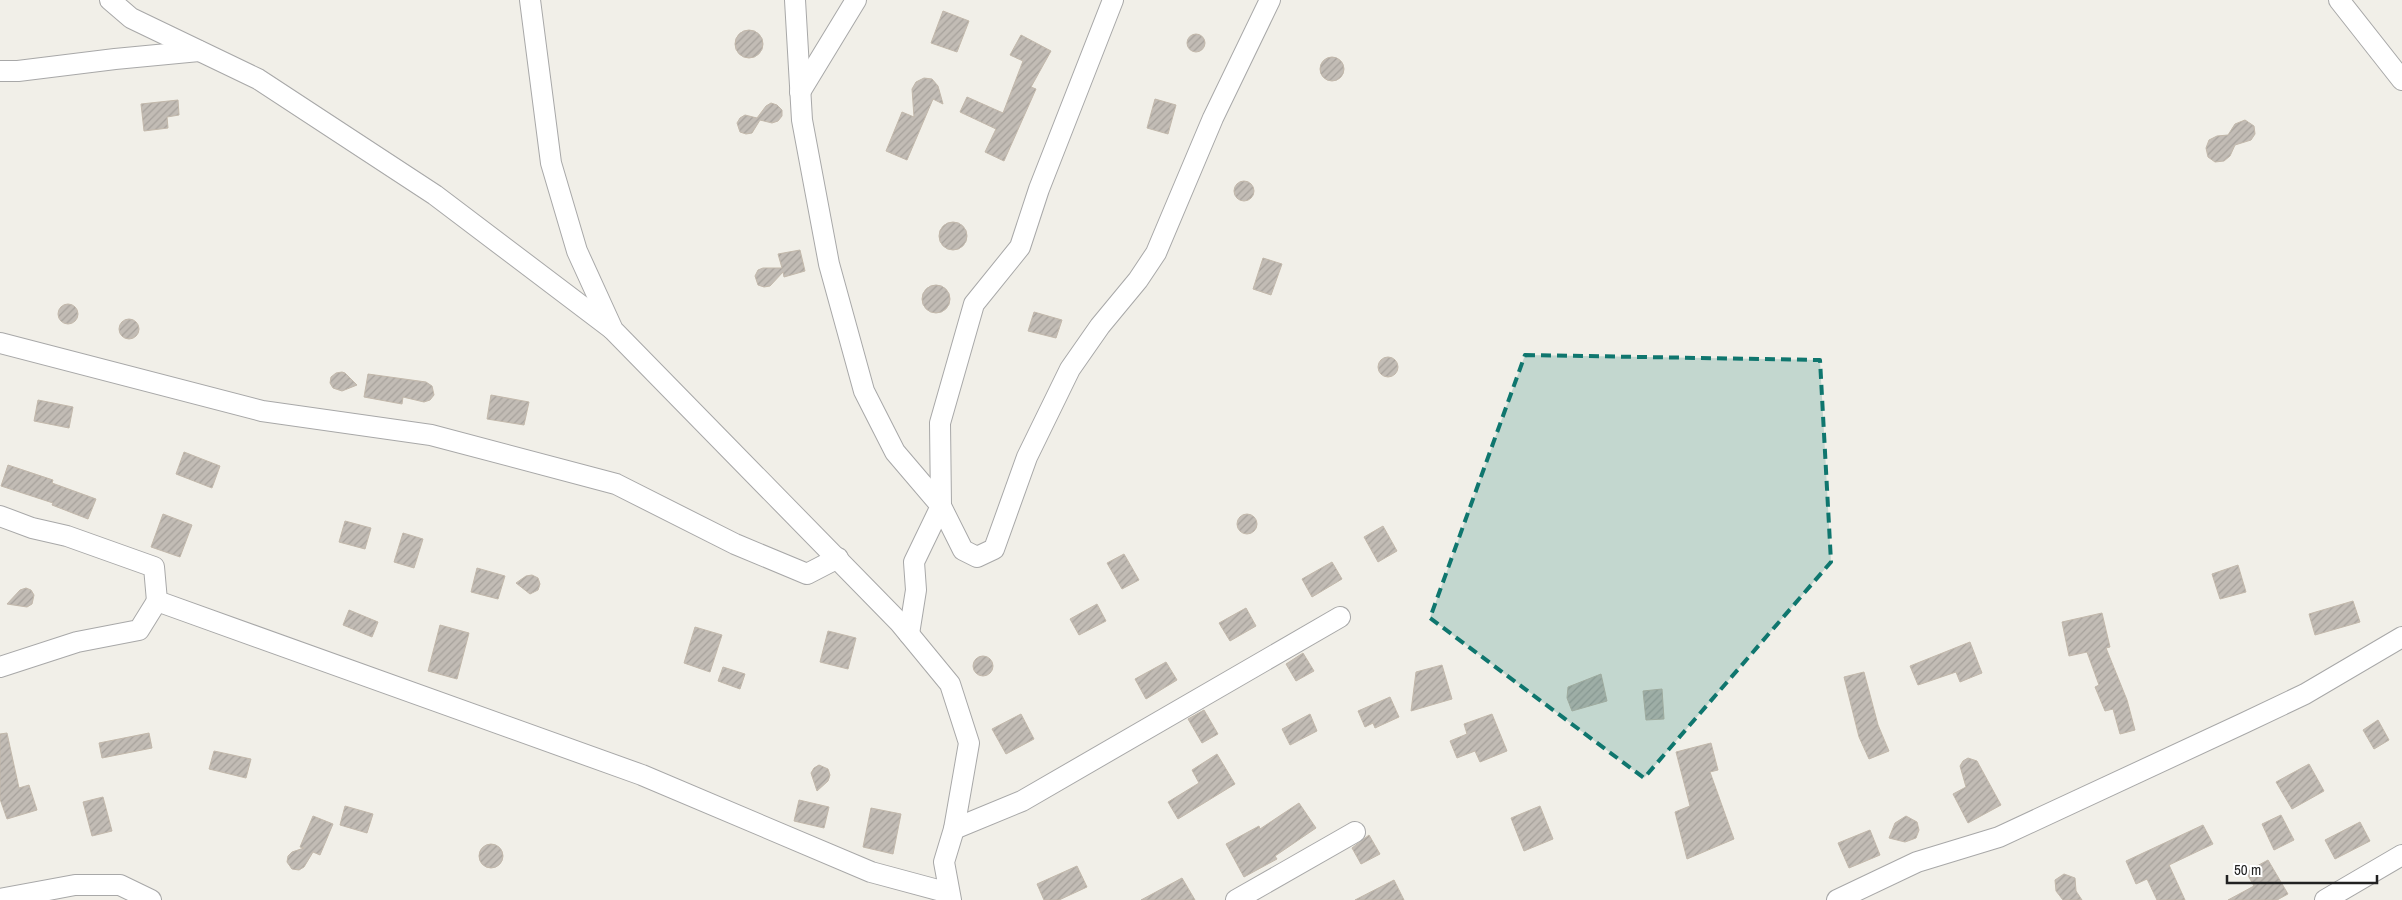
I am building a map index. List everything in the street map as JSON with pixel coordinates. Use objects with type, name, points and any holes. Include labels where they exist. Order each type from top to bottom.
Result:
[{"type":"street","points":[[110,0],[131,18],[258,79],[435,195],[613,330],[838,558],[909,634],[950,684],[969,744],[954,829],[944,862],[950,897],[870,872],[642,774],[157,601]]},
{"type":"street","points":[[530,0],[550,162],[577,251],[613,330]]},
{"type":"street","points":[[795,0],[802,120],[829,264],[864,391],[894,452],[941,506],[963,550],[977,557],[994,549],[1026,457],[1070,369],[1100,326],[1138,280],[1156,253],[1213,118],[1270,0]]},
{"type":"street","points":[[800,92],[856,0]]},
{"type":"street","points":[[909,634],[916,590],[914,562],[941,506],[940,423],[974,304],[1020,247],[1039,189],[1113,0]]},
{"type":"street","points":[[2339,0],[2398,69]]},
{"type":"street","points":[[0,71],[18,71],[200,51]]},
{"type":"street","points":[[0,343],[262,411],[431,435],[616,484],[734,544],[807,574],[838,558]]},
{"type":"street","points":[[0,516],[32,528],[67,536],[154,568],[157,601],[139,630],[77,642],[0,667]]},
{"type":"street","points":[[954,829],[1022,801],[1340,616]]},
{"type":"street","points":[[1837,900],[1917,862],[2000,837],[2304,694],[2402,637]]},
{"type":"street","points":[[1236,900],[1355,832]]},
{"type":"street","points":[[2326,900],[2402,855]]},
{"type":"street","points":[[0,899],[75,885],[120,885],[151,900]]},
{"type":"highlighted area","points":[[1525,355],[1820,360],[1831,562],[1644,778],[1430,618]]},
{"type":"building","points":[[943,11],[969,21],[957,52],[931,43]]},
{"type":"building","points":[[749,30],[759,34],[763,44],[759,54],[749,58],[739,54],[735,44],[739,34]]},
{"type":"building","points":[[1196,34],[1202,37],[1205,43],[1202,49],[1196,52],[1190,49],[1187,43],[1190,37]]},
{"type":"building","points":[[1021,35],[1051,51],[1031,87],[1036,89],[1004,161],[985,152],[996,129],[960,112],[967,97],[1003,113],[1023,61],[1010,55]]},
{"type":"building","points":[[1332,57],[1337,58],[1343,64],[1343,74],[1337,80],[1332,81],[1327,80],[1321,74],[1320,69],[1321,64],[1327,58]]},
{"type":"building","points":[[924,78],[932,79],[938,86],[943,104],[933,99],[907,160],[886,151],[902,112],[914,117],[912,89],[916,82]]},
{"type":"building","points":[[1155,99],[1176,105],[1168,134],[1147,128]]},
{"type":"building","points":[[178,100],[179,115],[167,117],[168,128],[144,131],[141,104]]},
{"type":"building","points":[[771,103],[777,105],[782,110],[782,116],[778,121],[772,123],[760,120],[752,133],[740,132],[737,123],[740,118],[745,115],[757,118],[766,106]]},
{"type":"building","points":[[2245,120],[2254,126],[2255,134],[2251,140],[2235,145],[2230,156],[2224,161],[2215,162],[2208,157],[2206,148],[2209,140],[2217,136],[2228,135],[2235,124]]},
{"type":"building","points":[[1244,181],[1251,184],[1254,191],[1251,198],[1244,201],[1237,198],[1234,191],[1237,184]]},
{"type":"building","points":[[953,222],[963,226],[967,236],[963,246],[953,250],[943,246],[939,236],[943,226]]},
{"type":"building","points":[[800,250],[805,271],[784,277],[783,272],[770,286],[758,285],[755,276],[758,270],[763,268],[782,268],[778,254]]},
{"type":"building","points":[[1263,258],[1282,264],[1271,295],[1253,289]]},
{"type":"building","points":[[936,285],[946,289],[950,299],[946,309],[936,313],[926,309],[922,299],[926,289]]},
{"type":"building","points":[[68,304],[75,307],[78,314],[75,321],[68,324],[61,321],[58,314],[61,307]]},
{"type":"building","points":[[1034,312],[1062,320],[1056,338],[1028,331]]},
{"type":"building","points":[[129,319],[136,322],[139,329],[136,336],[129,339],[122,336],[119,329],[122,322]]},
{"type":"building","points":[[1388,357],[1395,360],[1398,367],[1395,374],[1388,377],[1381,374],[1378,367],[1381,360]]},
{"type":"building","points":[[342,372],[357,385],[342,391],[333,388],[330,383],[331,377],[336,373]]},
{"type":"building","points":[[368,374],[426,382],[432,386],[434,395],[430,400],[424,402],[403,397],[402,404],[364,397]]},
{"type":"building","points":[[491,395],[529,402],[524,425],[487,419]]},
{"type":"building","points":[[38,400],[73,407],[69,428],[34,421]]},
{"type":"building","points":[[184,452],[220,466],[212,488],[176,474]]},
{"type":"building","points":[[8,465],[53,480],[52,483],[96,499],[88,519],[52,505],[53,503],[1,486]]},
{"type":"building","points":[[163,514],[192,525],[180,557],[151,547]]},
{"type":"building","points":[[1247,514],[1254,517],[1257,524],[1254,531],[1247,534],[1240,531],[1237,524],[1240,517]]},
{"type":"building","points":[[345,521],[371,528],[365,549],[339,542]]},
{"type":"building","points":[[1383,526],[1397,551],[1378,562],[1364,537]]},
{"type":"building","points":[[403,533],[423,539],[414,568],[394,562]]},
{"type":"building","points":[[1124,554],[1139,580],[1122,589],[1107,563]]},
{"type":"building","points":[[1332,562],[1342,579],[1312,597],[1302,579]]},
{"type":"building","points":[[2238,565],[2246,592],[2220,599],[2212,574]]},
{"type":"building","points":[[477,568],[505,576],[498,599],[471,592]]},
{"type":"building","points":[[532,575],[538,578],[540,584],[538,590],[530,594],[516,583],[526,576]]},
{"type":"building","points":[[26,588],[31,590],[34,595],[32,604],[27,607],[7,604],[20,590]]},
{"type":"building","points":[[2353,601],[2360,622],[2315,635],[2309,614]]},
{"type":"building","points":[[1097,604],[1106,621],[1079,635],[1070,619]]},
{"type":"building","points":[[1246,608],[1256,626],[1230,641],[1219,623]]},
{"type":"building","points":[[349,610],[378,622],[372,637],[343,625]]},
{"type":"building","points":[[2102,613],[2110,647],[2106,648],[2127,700],[2135,730],[2120,734],[2113,709],[2105,711],[2095,687],[2099,685],[2087,652],[2069,656],[2062,622]]},
{"type":"building","points":[[440,625],[469,633],[457,679],[428,671]]},
{"type":"building","points":[[695,627],[722,635],[710,672],[684,663]]},
{"type":"building","points":[[828,631],[856,638],[848,669],[820,662]]},
{"type":"building","points":[[1970,642],[1982,673],[1960,682],[1956,672],[1918,685],[1910,666]]},
{"type":"building","points":[[1303,653],[1314,671],[1296,681],[1286,664]]},
{"type":"building","points":[[983,656],[990,659],[993,666],[990,673],[983,676],[976,673],[973,666],[976,659]]},
{"type":"building","points":[[1166,662],[1177,680],[1146,699],[1135,679]]},
{"type":"building","points":[[1442,665],[1452,699],[1411,711],[1416,672]]},
{"type":"building","points":[[723,667],[745,674],[740,689],[718,681]]},
{"type":"building","points":[[1864,672],[1878,725],[1889,751],[1869,759],[1859,737],[1844,677]]},
{"type":"building","points":[[1601,674],[1607,701],[1572,711],[1567,698],[1568,687]]},
{"type":"building","points":[[1662,689],[1664,719],[1646,720],[1643,691]]},
{"type":"building","points":[[1390,697],[1399,717],[1375,728],[1373,723],[1365,727],[1358,711]]},
{"type":"building","points":[[1204,710],[1218,734],[1202,743],[1188,719]]},
{"type":"building","points":[[1021,714],[1034,739],[1006,754],[992,729]]},
{"type":"building","points":[[1310,714],[1317,731],[1290,745],[1282,729]]},
{"type":"building","points":[[1492,714],[1507,751],[1480,762],[1475,751],[1457,758],[1450,741],[1467,734],[1464,724]]},
{"type":"building","points":[[2378,720],[2389,740],[2374,749],[2363,730]]},
{"type":"building","points":[[7,733],[19,788],[29,785],[37,810],[7,819],[0,799],[0,734]]},
{"type":"building","points":[[149,733],[152,748],[102,758],[99,743]]},
{"type":"building","points":[[1711,743],[1718,770],[1710,772],[1734,839],[1687,859],[1675,812],[1690,806],[1676,752]]},
{"type":"building","points":[[214,751],[251,759],[246,778],[209,769]]},
{"type":"building","points":[[1217,754],[1235,784],[1178,819],[1168,802],[1199,783],[1192,770]]},
{"type":"building","points":[[1968,758],[1977,761],[2001,805],[1968,823],[1953,794],[1966,787],[1960,766]]},
{"type":"building","points":[[2309,764],[2324,791],[2292,809],[2276,782]]},
{"type":"building","points":[[819,765],[828,769],[830,775],[828,781],[817,791],[811,773]]},
{"type":"building","points":[[103,797],[112,831],[92,836],[83,802]]},
{"type":"building","points":[[799,800],[829,807],[824,828],[794,821]]},
{"type":"building","points":[[1299,803],[1316,828],[1275,856],[1277,859],[1244,877],[1226,844],[1259,826],[1260,829]]},
{"type":"building","points":[[345,806],[373,814],[367,833],[340,825]]},
{"type":"building","points":[[1540,806],[1553,839],[1524,851],[1511,818]]},
{"type":"building","points":[[871,808],[901,814],[893,854],[863,847]]},
{"type":"building","points":[[2281,815],[2294,840],[2274,850],[2262,824]]},
{"type":"building","points":[[313,816],[333,824],[320,855],[313,852],[304,867],[299,870],[292,869],[287,862],[288,856],[292,852],[304,848],[300,847]]},
{"type":"building","points":[[1906,816],[1917,822],[1919,830],[1916,838],[1905,842],[1889,838],[1895,823]]},
{"type":"building","points":[[2360,822],[2370,841],[2335,859],[2325,840]]},
{"type":"building","points":[[2203,825],[2213,844],[2169,865],[2185,900],[2157,900],[2147,879],[2136,884],[2126,861]]},
{"type":"building","points":[[1870,830],[1880,855],[1849,868],[1838,843]]},
{"type":"building","points":[[1369,835],[1380,854],[1361,864],[1352,848]]},
{"type":"building","points":[[491,844],[500,847],[503,856],[500,865],[491,868],[482,865],[479,856],[482,847]]},
{"type":"building","points":[[2268,860],[2288,894],[2277,900],[2228,900],[2254,886],[2246,872]]},
{"type":"building","points":[[1077,866],[1087,887],[1059,900],[1044,900],[1037,884]]},
{"type":"building","points":[[2064,874],[2075,878],[2076,891],[2082,900],[2063,900],[2056,891],[2055,880]]},
{"type":"building","points":[[1182,878],[1195,900],[1141,900]]},
{"type":"building","points":[[1394,880],[1404,900],[1355,900]]}]
